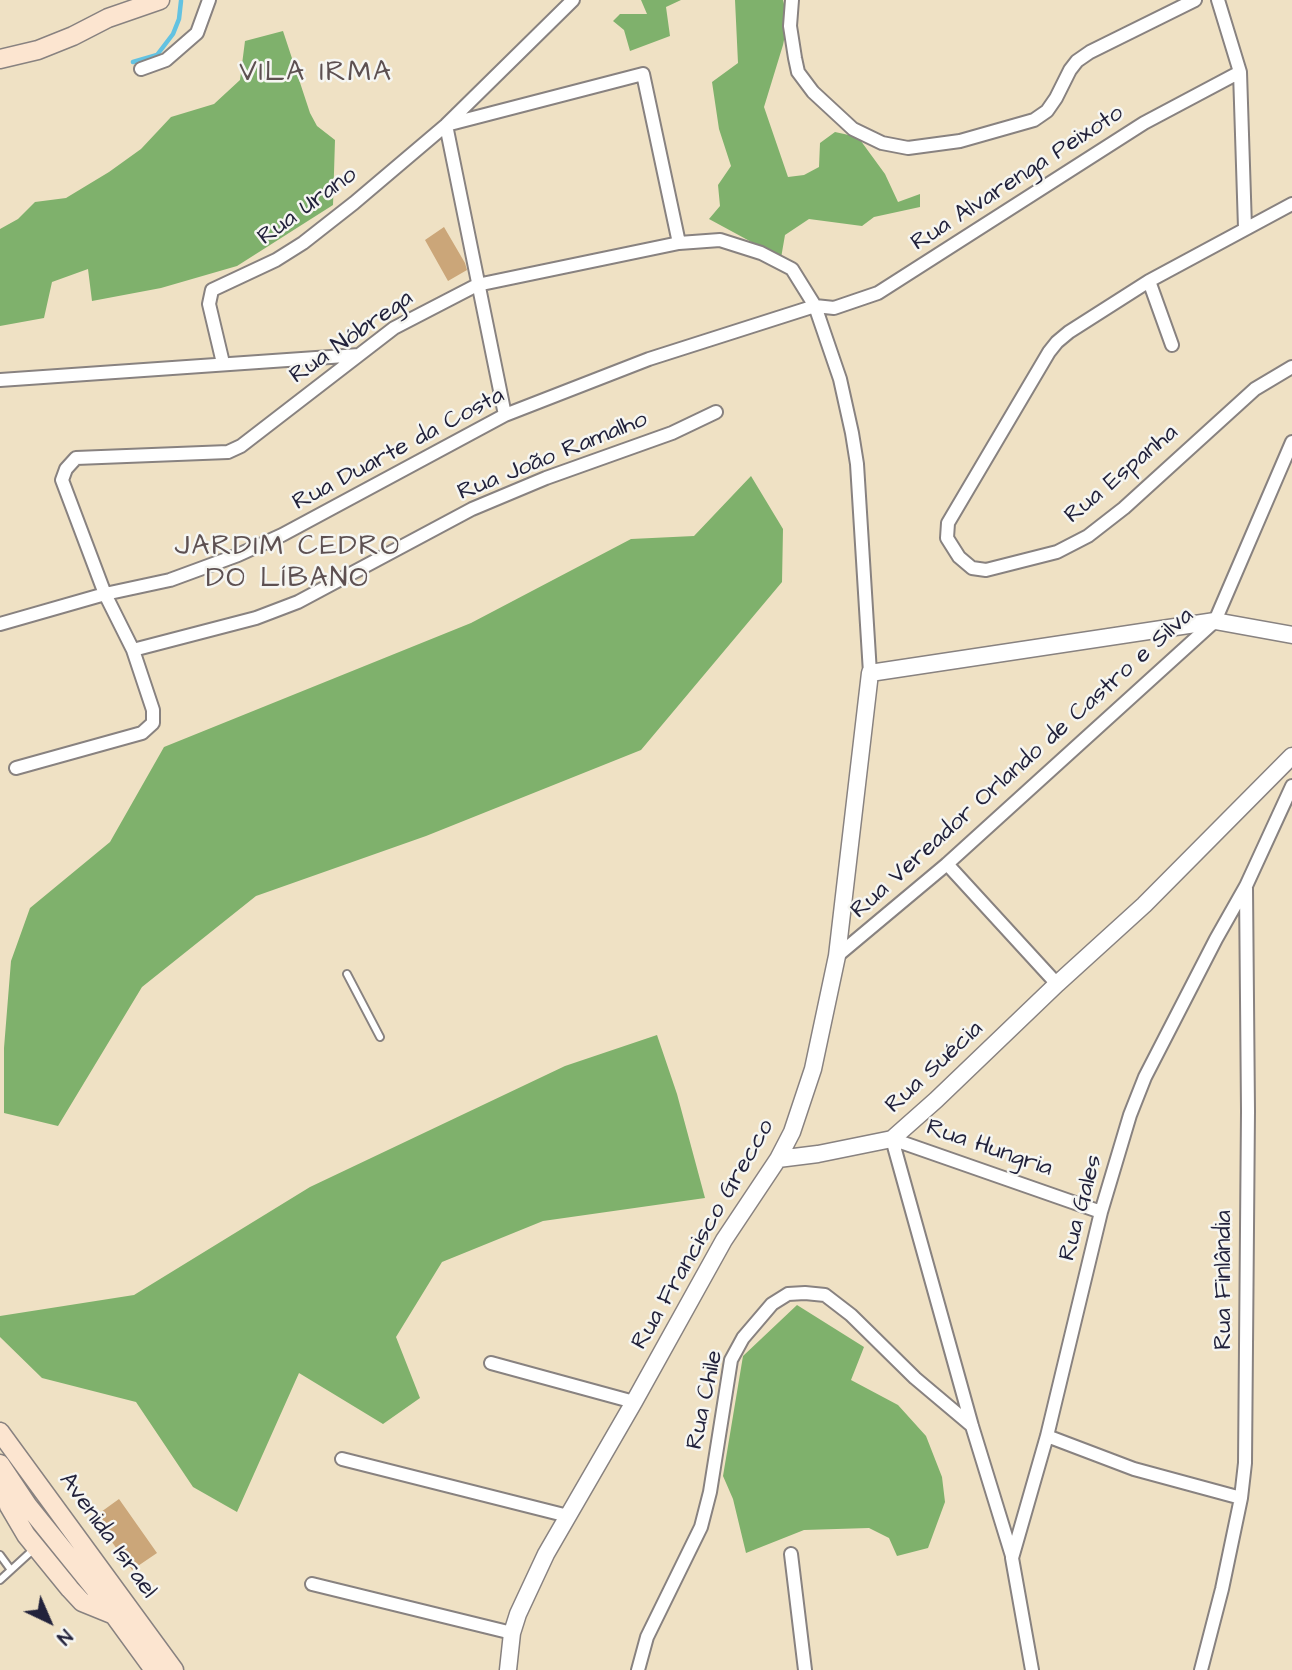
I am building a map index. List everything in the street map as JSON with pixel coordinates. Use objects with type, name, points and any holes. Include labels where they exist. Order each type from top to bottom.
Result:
[{"type":"main road","points":[[108,18],[114,0]]},
{"type":"main road","points":[[0,59],[38,50],[74,36],[108,18],[160,0]]},
{"type":"main road","name":"Avenida Israel","points":[[0,1432],[174,1670]]},
{"type":"main road","name":"Avenida Israel","points":[[0,1464],[28,1506],[154,1670]]},
{"type":"main road","points":[[0,1477],[9,1506],[36,1547],[70,1589],[82,1602],[114,1615]]},
{"type":"main road","points":[[28,1506],[41,1508],[65,1519]]},
{"type":"main road","points":[[70,1589],[90,1584],[95,1569],[92,1558]]},
{"type":"street","points":[[141,69],[166,60],[197,33],[209,0]]},
{"type":"street","points":[[446,125],[573,0]]},
{"type":"street","points":[[792,0],[790,26],[798,72],[813,92],[853,129],[882,143],[908,148],[960,141],[1034,120],[1052,104],[1077,61],[1195,0]]},
{"type":"street","points":[[1218,0],[1240,72],[1245,228]]},
{"type":"street","name":"Rua Alvarenga Peixoto","points":[[815,306],[834,308],[878,292],[1144,123],[1240,72]]},
{"type":"street","points":[[446,125],[643,74],[679,243]]},
{"type":"street","points":[[446,125],[505,415]]},
{"type":"street","name":"Rua Urano","points":[[223,363],[209,304],[212,290],[276,260],[303,243],[446,125]]},
{"type":"street","points":[[1172,345],[1149,281],[1292,204]]},
{"type":"street","name":"Rua Nóbrega","points":[[105,594],[62,480],[65,469],[76,458],[228,452],[241,446],[394,328],[477,285],[679,243],[720,240],[761,253],[792,269],[815,306],[840,379],[857,464],[859,502]]},
{"type":"street","name":"Rua Espanha","points":[[1149,281],[1069,332],[1049,352],[948,523],[947,538],[959,557],[972,568],[986,570],[1057,552],[1097,529],[1124,508],[1255,389],[1292,367]]},
{"type":"street","name":"Rua Duarte da Costa","points":[[0,624],[105,594],[170,580],[238,555],[282,535],[505,415],[649,359],[815,306]]},
{"type":"street","points":[[0,380],[359,355]]},
{"type":"street","name":"Rua João Ramalho","points":[[133,650],[256,618],[298,602],[472,509],[546,478],[672,433],[716,412]]},
{"type":"street","name":"Rua Vereador Orlando de Castro e Silva","points":[[837,956],[947,864],[1215,621],[1292,442]]},
{"type":"street","name":"Rua Francisco Grecco","points":[[508,1670],[512,1633],[528,1589],[724,1240],[778,1159],[792,1132],[813,1069],[837,956],[870,673],[859,502]]},
{"type":"street","points":[[16,768],[149,729],[154,716],[133,650],[105,594]]},
{"type":"street","points":[[870,673],[1215,621],[1292,635]]},
{"type":"street","name":"Rua Suécia","points":[[1012,1558],[972,1426],[892,1139],[1144,905],[1292,756]]},
{"type":"street","name":"Rua Gales","points":[[1032,1670],[1012,1558],[1047,1436],[1101,1212],[1130,1115],[1146,1077],[1246,886],[1292,786]]},
{"type":"street","points":[[947,864],[1057,984]]},
{"type":"street","name":"Rua Finlândia","points":[[1201,1670],[1241,1498],[1247,1427],[1246,886]]},
{"type":"street","name":"Rua Hungria","points":[[778,1159],[892,1139],[1101,1212]]},
{"type":"street","name":"Rua Chile","points":[[638,1670],[647,1637],[701,1527],[710,1492],[731,1360],[743,1338],[772,1304],[788,1294],[825,1295],[851,1315],[915,1378],[972,1426]]},
{"type":"street","points":[[491,1363],[634,1402]]},
{"type":"street","points":[[1047,1436],[1135,1469],[1241,1498]]},
{"type":"street","points":[[342,1459],[568,1516]]},
{"type":"street","points":[[790,1554],[805,1670]]},
{"type":"street","points":[[312,1584],[512,1633]]},
{"type":"lane","points":[[347,974],[380,1037]]},
{"type":"lane","points":[[0,1580],[36,1547]]},
{"type":"lane","points":[[0,1555],[11,1570]]},
{"type":"green space","points":[[641,0],[681,0],[666,7],[670,36],[630,51],[624,30],[613,21],[620,14],[647,14]]},
{"type":"green space","points":[[735,0],[783,0],[788,20],[764,107],[788,177],[804,175],[819,167],[820,143],[835,132],[858,137],[885,174],[898,202],[920,194],[920,207],[874,217],[862,226],[809,219],[785,235],[781,258],[709,219],[720,206],[718,185],[731,166],[719,129],[712,82],[738,63]]},
{"type":"green space","points":[[283,31],[310,113],[317,126],[335,140],[333,205],[237,266],[161,288],[92,301],[88,269],[52,282],[44,318],[0,326],[0,229],[18,219],[35,202],[66,198],[109,172],[141,149],[171,117],[214,104],[240,80],[245,41]]},
{"type":"green space","points":[[751,476],[783,529],[782,582],[641,750],[426,836],[256,896],[142,987],[58,1126],[4,1113],[4,1048],[11,961],[30,908],[110,842],[164,747],[471,623],[631,539],[694,536]]},
{"type":"green space","points":[[657,1035],[677,1094],[705,1198],[543,1221],[442,1262],[396,1337],[420,1398],[383,1424],[299,1373],[237,1512],[193,1487],[136,1402],[42,1378],[0,1337],[0,1316],[134,1295],[310,1187],[565,1066]]},
{"type":"green space","points":[[797,1305],[864,1347],[851,1380],[898,1405],[926,1436],[942,1477],[945,1502],[928,1548],[897,1556],[889,1538],[869,1528],[804,1530],[746,1553],[733,1499],[723,1476],[743,1356]]},
{"type":"building","points":[[444,227],[467,270],[448,281],[425,240]]},
{"type":"building","points":[[119,1499],[157,1553],[132,1570],[94,1517]]},
{"type":"waterway","points":[[133,62],[157,55],[173,34],[179,19],[181,1]]},
{"type":"district","name":"VILA IRMA","points":[[316,74]]},
{"type":"district","name":"JARDIM CEDRO DO LÍBANO","points":[[288,564]]}]
